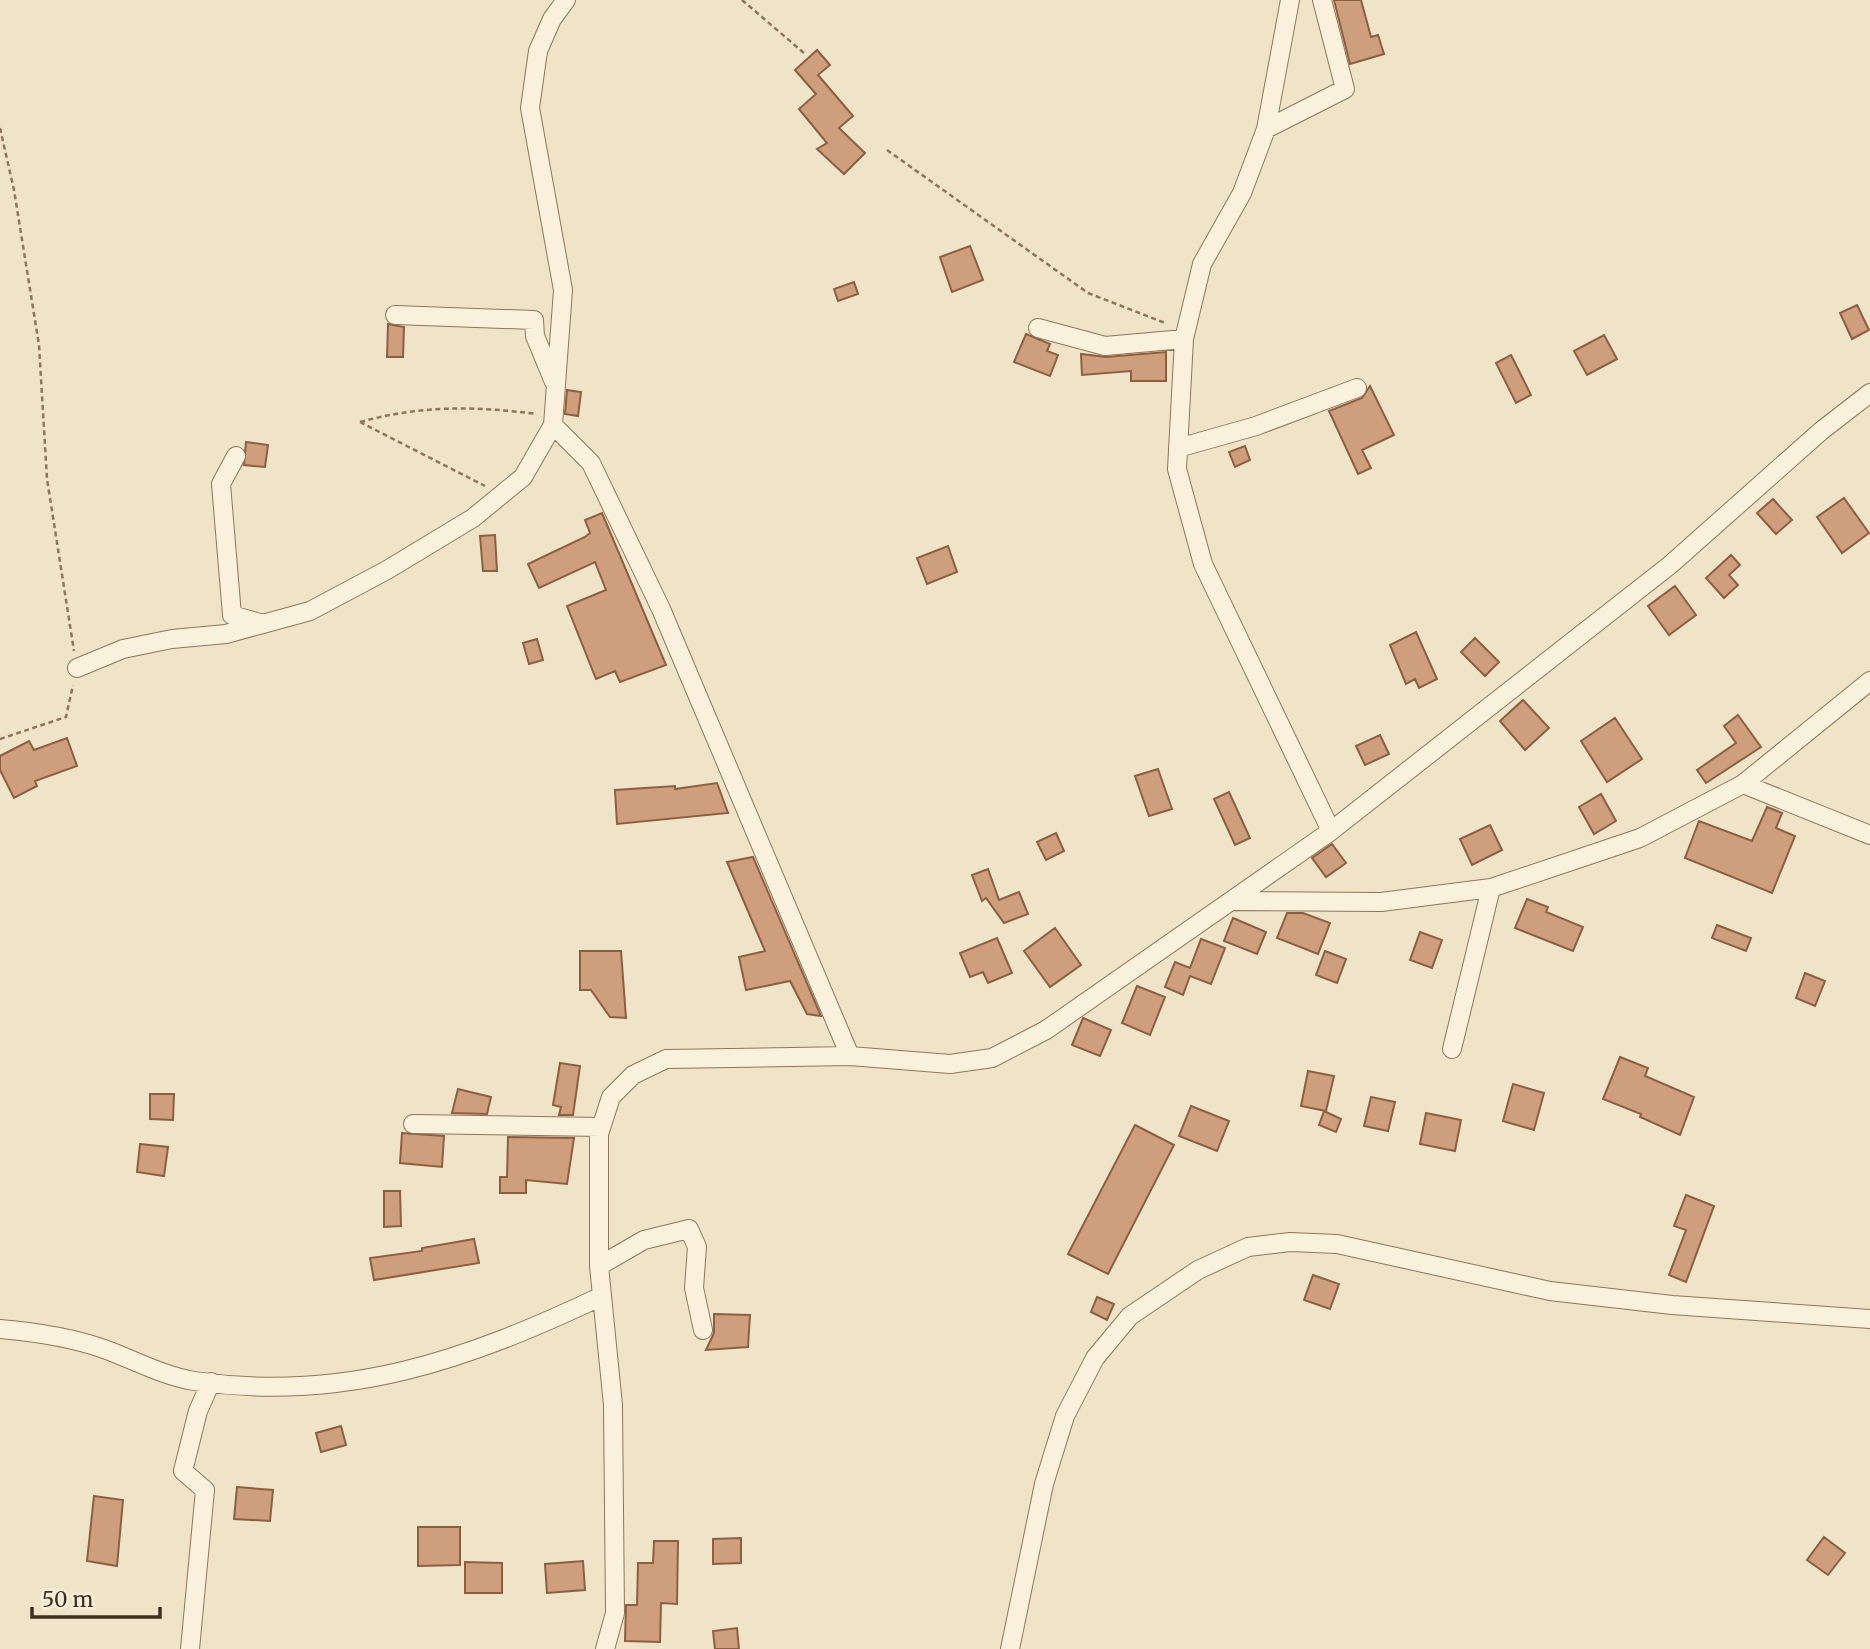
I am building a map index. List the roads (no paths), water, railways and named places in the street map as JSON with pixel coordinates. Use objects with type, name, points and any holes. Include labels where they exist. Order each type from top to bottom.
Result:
[{"type":"street","points":[[77,668],[123,649],[172,639],[226,634],[310,611],[387,570],[473,518],[523,477],[553,421],[563,290],[530,108],[538,51],[552,19],[566,0]]},
{"type":"street","points":[[1290,0],[1266,129],[1242,193],[1202,264],[1185,335],[1177,469],[1203,564],[1331,831]]},
{"type":"street","points":[[1266,129],[1345,89],[1322,0]]},
{"type":"street","points":[[395,315],[534,320],[535,336],[556,385]]},
{"type":"street","points":[[1038,328],[1105,345],[1185,335]]},
{"type":"street","points":[[1178,448],[1256,426],[1357,388]]},
{"type":"street","points":[[606,1649],[615,1614],[613,1405],[599,1266],[601,1127],[611,1097],[633,1075],[666,1059],[850,1056],[950,1063],[992,1058],[1046,1030],[1331,831],[1670,565],[1821,431],[1870,393]]},
{"type":"street","points":[[553,421],[591,463],[661,609],[850,1056]]},
{"type":"street","points":[[236,456],[220,484],[232,615],[266,625]]},
{"type":"street","points":[[1234,901],[1381,902],[1491,888],[1640,838],[1743,784],[1870,681]]},
{"type":"street","points":[[1743,784],[1870,835]]},
{"type":"street","points":[[1452,1049],[1491,888]]},
{"type":"street","points":[[413,1124],[601,1127]]},
{"type":"street","points":[[599,1266],[644,1240],[689,1229],[697,1247],[694,1288],[703,1331]]},
{"type":"street","points":[[1010,1649],[1044,1484],[1065,1416],[1096,1358],[1130,1316],[1198,1270],[1248,1247],[1290,1241],[1337,1244],[1550,1292],[1672,1305],[1870,1319]]},
{"type":"street","points":[[0,1328],[65,1337],[191,1381],[320,1387],[429,1365],[558,1317],[602,1296]]},
{"type":"street","points":[[190,1649],[205,1490],[183,1471],[198,1411],[211,1382]]}]
